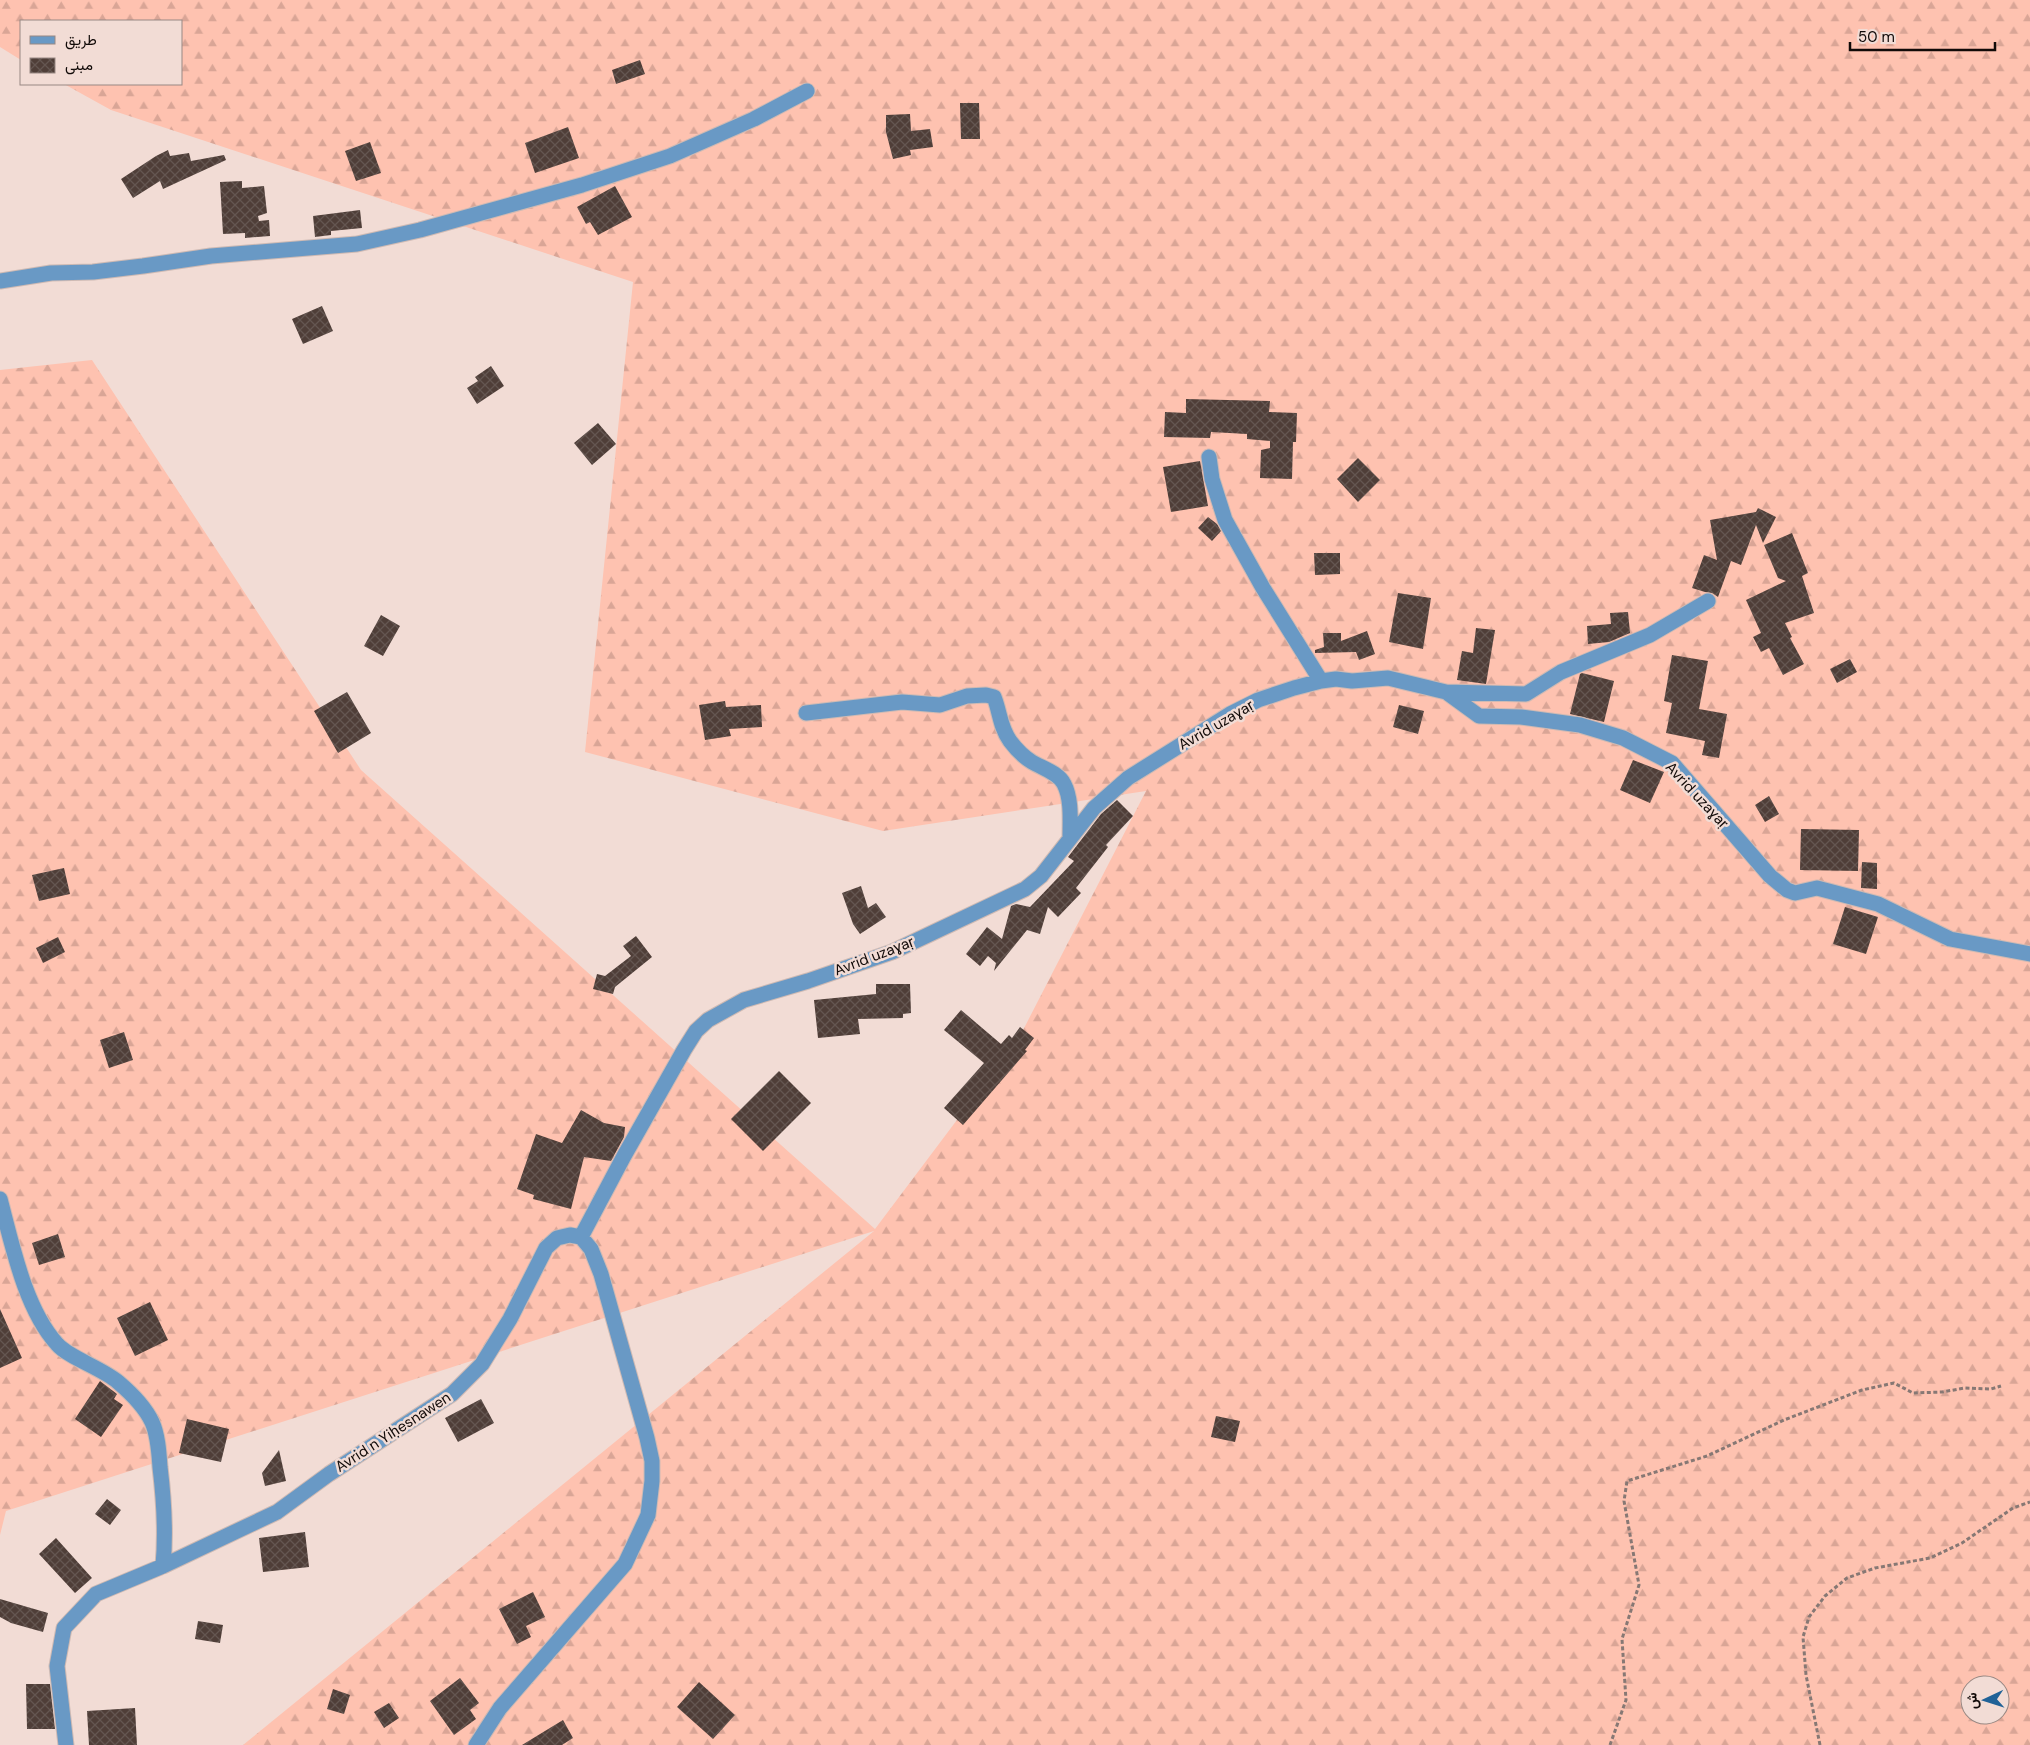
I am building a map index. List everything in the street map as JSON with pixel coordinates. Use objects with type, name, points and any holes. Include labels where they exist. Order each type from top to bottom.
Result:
[{"type":"street","points":[[0,281],[51,274],[93,272],[211,256],[357,244],[420,230],[582,184],[670,156],[754,119],[807,91]]},
{"type":"street","points":[[1209,457],[1212,480],[1225,520],[1263,588],[1321,681]]},
{"type":"street","points":[[1446,692],[1526,694],[1561,672],[1650,635],[1708,601]]},
{"type":"street","name":"Avrid uzaɣaṛ","points":[[581,1237],[684,1050],[696,1031],[708,1020],[744,1000],[808,981],[892,952],[1025,889],[1041,876],[1094,808],[1128,778],[1230,714],[1258,700],[1321,681],[1388,678],[1446,692],[1479,716],[1521,716],[1580,725],[1623,738],[1672,763],[1770,876],[1787,890],[1794,893],[1817,888],[1878,904],[1950,939],[2030,954]]},
{"type":"street","points":[[806,713],[902,702],[940,705],[967,696],[986,695],[994,697],[1001,725],[1010,741],[1031,762],[1052,773],[1062,780],[1065,785],[1070,815],[1070,838]]},
{"type":"street","points":[[0,1199],[21,1276],[41,1322],[58,1345],[117,1381],[144,1408],[153,1424],[159,1450],[164,1504],[165,1540],[163,1566]]},
{"type":"street","name":"Avrid n Yiḥesnawen","points":[[66,1745],[57,1666],[64,1628],[96,1594],[163,1566],[277,1512],[329,1474],[452,1394],[482,1364],[510,1319],[546,1248],[557,1238],[570,1234],[581,1237]]},
{"type":"street","points":[[476,1745],[500,1708],[625,1564],[648,1515],[652,1481],[652,1460],[647,1438],[601,1274],[591,1249],[581,1237]]},
{"type":"path","points":[[1610,1745],[1626,1700],[1622,1639],[1639,1585],[1624,1501],[1627,1481],[1707,1456],[1784,1420],[1862,1390],[1894,1383],[1913,1392],[1942,1392],[1965,1388],[1991,1389],[2002,1386]]},
{"type":"path","points":[[1820,1745],[1806,1675],[1803,1637],[1809,1617],[1825,1596],[1847,1578],[1875,1568],[1930,1558],[1962,1543],[2013,1508],[2030,1502]]},
{"type":"green space","points":[[0,0],[2030,0],[2030,1745],[243,1745],[874,1231],[6,1511],[0,1535],[0,370],[92,360],[361,770],[875,1229],[1020,1036],[1146,791],[883,831],[585,752],[633,282],[111,110],[66,85],[182,85],[182,20],[20,20],[20,59],[0,47]]},
{"type":"building","points":[[640,60],[645,74],[616,84],[612,70]]},
{"type":"building","points":[[960,103],[979,103],[980,139],[961,139]]},
{"type":"building","points":[[910,114],[911,131],[930,129],[933,147],[910,150],[911,155],[893,159],[886,132],[886,115]]},
{"type":"building","points":[[568,127],[579,158],[535,173],[525,143]]},
{"type":"building","points":[[370,142],[381,173],[356,181],[345,151]]},
{"type":"building","points":[[168,150],[170,156],[189,153],[191,161],[224,155],[226,160],[163,189],[160,181],[133,198],[121,179]]},
{"type":"building","points":[[242,181],[242,188],[264,186],[267,213],[258,216],[259,221],[269,220],[270,236],[245,238],[245,233],[223,234],[220,182]]},
{"type":"building","points":[[615,186],[632,217],[598,235],[590,222],[586,224],[577,207]]},
{"type":"building","points":[[360,210],[362,228],[331,231],[331,235],[315,237],[313,216]]},
{"type":"building","points":[[322,306],[333,331],[303,344],[292,319]]},
{"type":"building","points":[[491,366],[504,386],[477,404],[467,388],[478,381],[475,377]]},
{"type":"building","points":[[1186,399],[1270,401],[1269,412],[1297,413],[1296,442],[1293,442],[1292,479],[1260,478],[1261,450],[1270,448],[1270,441],[1247,439],[1247,434],[1211,432],[1210,438],[1164,437],[1165,412],[1186,413]]},
{"type":"building","points":[[598,423],[616,444],[592,465],[574,443]]},
{"type":"building","points":[[1358,458],[1380,480],[1358,502],[1337,479]]},
{"type":"building","points":[[1200,461],[1208,506],[1171,512],[1163,467]]},
{"type":"building","points":[[1758,508],[1776,517],[1763,543],[1756,525],[1741,565],[1731,561],[1718,597],[1712,593],[1692,588],[1704,555],[1717,560],[1710,520],[1756,512]]},
{"type":"building","points":[[1208,517],[1217,524],[1221,531],[1212,541],[1198,528]]},
{"type":"building","points":[[1792,533],[1808,573],[1802,576],[1814,613],[1785,623],[1792,637],[1790,638],[1804,664],[1783,675],[1769,648],[1761,652],[1753,637],[1761,633],[1746,600],[1786,581],[1778,578],[1764,545]]},
{"type":"building","points":[[1314,553],[1340,553],[1340,574],[1315,575]]},
{"type":"building","points":[[1398,593],[1431,598],[1423,649],[1389,642]]},
{"type":"building","points":[[1628,612],[1630,633],[1609,642],[1588,644],[1587,626],[1611,624],[1610,613]]},
{"type":"building","points":[[381,615],[400,626],[383,656],[364,646]]},
{"type":"building","points":[[1476,628],[1495,630],[1486,684],[1457,680],[1462,651],[1473,653]]},
{"type":"building","points":[[1367,631],[1375,654],[1359,660],[1356,652],[1315,653],[1315,650],[1324,647],[1323,633],[1341,633],[1341,641]]},
{"type":"building","points":[[1672,655],[1708,661],[1699,709],[1727,714],[1719,758],[1702,755],[1705,741],[1666,733],[1672,703],[1664,701]]},
{"type":"building","points":[[1850,659],[1857,672],[1837,683],[1830,669]]},
{"type":"building","points":[[1580,674],[1614,681],[1604,722],[1570,714]]},
{"type":"building","points":[[347,692],[371,733],[338,753],[314,711]]},
{"type":"building","points":[[725,701],[726,707],[761,705],[762,727],[729,729],[731,736],[705,740],[699,705]]},
{"type":"building","points":[[1399,705],[1424,711],[1418,734],[1393,727]]},
{"type":"building","points":[[1633,760],[1664,772],[1650,803],[1620,790]]},
{"type":"building","points":[[1769,796],[1779,814],[1765,822],[1755,805]]},
{"type":"building","points":[[1117,800],[1133,816],[1106,845],[1108,847],[1076,888],[1081,893],[1058,917],[1048,907],[1040,934],[1027,930],[994,971],[996,963],[988,956],[980,966],[966,954],[987,927],[1002,939],[1011,906],[1016,904],[1030,907],[1074,861],[1068,857],[1101,814]]},
{"type":"building","points":[[1801,829],[1859,830],[1858,871],[1800,870]]},
{"type":"building","points":[[1862,862],[1877,863],[1877,889],[1861,888]]},
{"type":"building","points":[[64,868],[70,894],[39,901],[32,875]]},
{"type":"building","points":[[861,886],[868,908],[876,903],[886,917],[860,934],[853,924],[842,893]]},
{"type":"building","points":[[1845,907],[1878,917],[1866,954],[1833,944]]},
{"type":"building","points":[[636,936],[652,957],[615,987],[613,994],[593,989],[597,974],[605,976],[631,956],[623,946]]},
{"type":"building","points":[[58,937],[65,952],[43,963],[36,948]]},
{"type":"building","points":[[876,984],[910,984],[911,1013],[903,1014],[903,1018],[858,1019],[860,1034],[818,1038],[814,1000],[876,994]]},
{"type":"building","points":[[961,1010],[1001,1044],[1009,1035],[1012,1038],[1020,1027],[1034,1038],[1025,1050],[1027,1051],[963,1125],[944,1108],[984,1063],[944,1030]]},
{"type":"building","points":[[124,1032],[133,1060],[109,1068],[100,1040]]},
{"type":"building","points":[[779,1071],[811,1103],[763,1151],[731,1119]]},
{"type":"building","points":[[581,1110],[604,1123],[625,1127],[624,1137],[611,1161],[584,1157],[571,1209],[533,1199],[534,1195],[517,1189],[536,1134],[562,1143]]},
{"type":"building","points":[[58,1234],[65,1257],[39,1265],[32,1243]]},
{"type":"building","points":[[150,1302],[168,1340],[135,1356],[117,1318]]},
{"type":"building","points":[[0,1309],[22,1358],[0,1368]]},
{"type":"building","points":[[100,1381],[117,1394],[114,1399],[123,1405],[101,1437],[75,1419]]},
{"type":"building","points":[[481,1399],[494,1423],[458,1442],[445,1418]]},
{"type":"building","points":[[1216,1416],[1240,1421],[1235,1442],[1211,1437]]},
{"type":"building","points":[[187,1419],[229,1429],[221,1462],[179,1453]]},
{"type":"building","points":[[279,1450],[286,1481],[265,1486],[262,1473]]},
{"type":"building","points":[[107,1499],[121,1510],[110,1525],[95,1514]]},
{"type":"building","points":[[305,1532],[309,1567],[263,1572],[259,1538]]},
{"type":"building","points":[[56,1538],[92,1578],[75,1593],[39,1554]]},
{"type":"building","points":[[533,1592],[545,1617],[526,1626],[531,1637],[517,1644],[499,1609]]},
{"type":"building","points":[[0,1599],[48,1613],[43,1632],[11,1623],[0,1617]]},
{"type":"building","points":[[198,1621],[223,1625],[220,1643],[195,1639]]},
{"type":"building","points":[[460,1678],[479,1703],[470,1710],[476,1719],[454,1735],[430,1701]]},
{"type":"building","points":[[699,1682],[735,1715],[713,1739],[677,1707]]},
{"type":"building","points":[[26,1684],[50,1684],[55,1729],[27,1729]]},
{"type":"building","points":[[333,1689],[350,1695],[344,1714],[327,1709]]},
{"type":"building","points":[[389,1703],[399,1718],[384,1728],[374,1712]]},
{"type":"building","points":[[135,1708],[137,1745],[89,1745],[87,1711]]},
{"type":"building","points":[[563,1720],[573,1738],[562,1745],[522,1745]]}]
